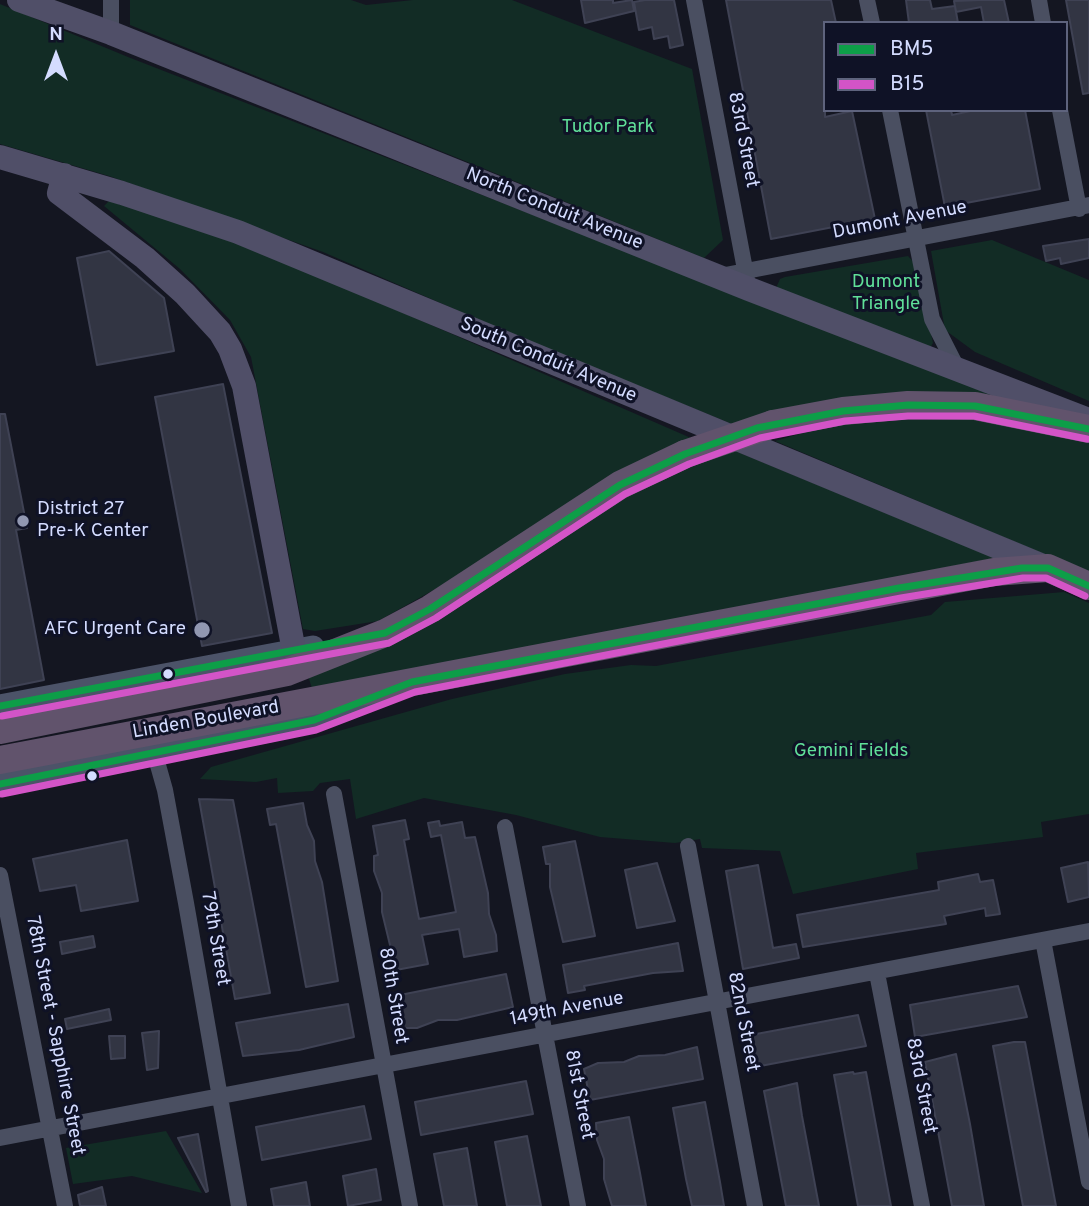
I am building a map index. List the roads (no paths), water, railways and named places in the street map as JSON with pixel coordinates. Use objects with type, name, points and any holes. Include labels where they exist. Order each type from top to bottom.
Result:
[{"type":"highway","name":"Linden Boulevard","points":[[0,730],[138,692],[296,659],[385,633],[430,609],[620,485],[685,454],[773,424],[843,411],[908,405],[975,406],[1089,429]]},
{"type":"highway","name":"South Conduit Avenue","points":[[1048,568],[1089,586]]},
{"type":"highway","name":"Linden Boulevard","points":[[0,760],[152,743],[412,682],[899,588],[994,572],[1048,568]]},
{"type":"main road","name":"North Conduit Avenue","points":[[19,0],[111,33],[718,276],[747,280],[1089,420]]},
{"type":"main road","name":"South Conduit Avenue","points":[[0,157],[62,184],[238,232],[1048,568]]},
{"type":"main road","points":[[62,184],[175,285],[220,332],[230,349],[249,409],[296,659]]},
{"type":"street","points":[[111,0],[111,33]]},
{"type":"street","name":"83rd Street","points":[[694,0],[747,280]]},
{"type":"street","points":[[867,0],[872,21]]},
{"type":"street","points":[[1038,0],[1043,21]]},
{"type":"street","points":[[891,112],[932,319],[957,368]]},
{"type":"street","points":[[1060,112],[1084,207]]},
{"type":"street","name":"Dumont Avenue","points":[[747,280],[917,239],[1084,207]]},
{"type":"street","name":"Linden Boulevard","points":[[0,706],[138,692]]},
{"type":"street","name":"79th Street","points":[[138,692],[182,878],[239,1206]]},
{"type":"street","name":"Linden Boulevard","points":[[0,784],[152,743]]},
{"type":"street","name":"80th Street","points":[[334,794],[410,1206]]},
{"type":"street","name":"81st Street","points":[[505,827],[578,1206]]},
{"type":"street","name":"82nd Street","points":[[688,846],[755,1206]]},
{"type":"street","name":"78th Street - Sapphire Street","points":[[0,875],[65,1206]]},
{"type":"street","name":"149th Avenue","points":[[0,1138],[717,1004],[1089,931]]},
{"type":"street","points":[[1043,940],[1089,1182]]},
{"type":"street","name":"83rd Street","points":[[877,973],[922,1206]]},
{"type":"place","name":"District 27 Pre-K Center","points":[[23,521]]},
{"type":"place","name":"AFC Urgent Care","points":[[202,630]]},
{"type":"park label","name":"Tudor Park","points":[[608,128]]},
{"type":"park label","name":"Dumont Triangle","points":[[886,294]]},
{"type":"park label","name":"Gemini Fields","points":[[851,752]]}]
